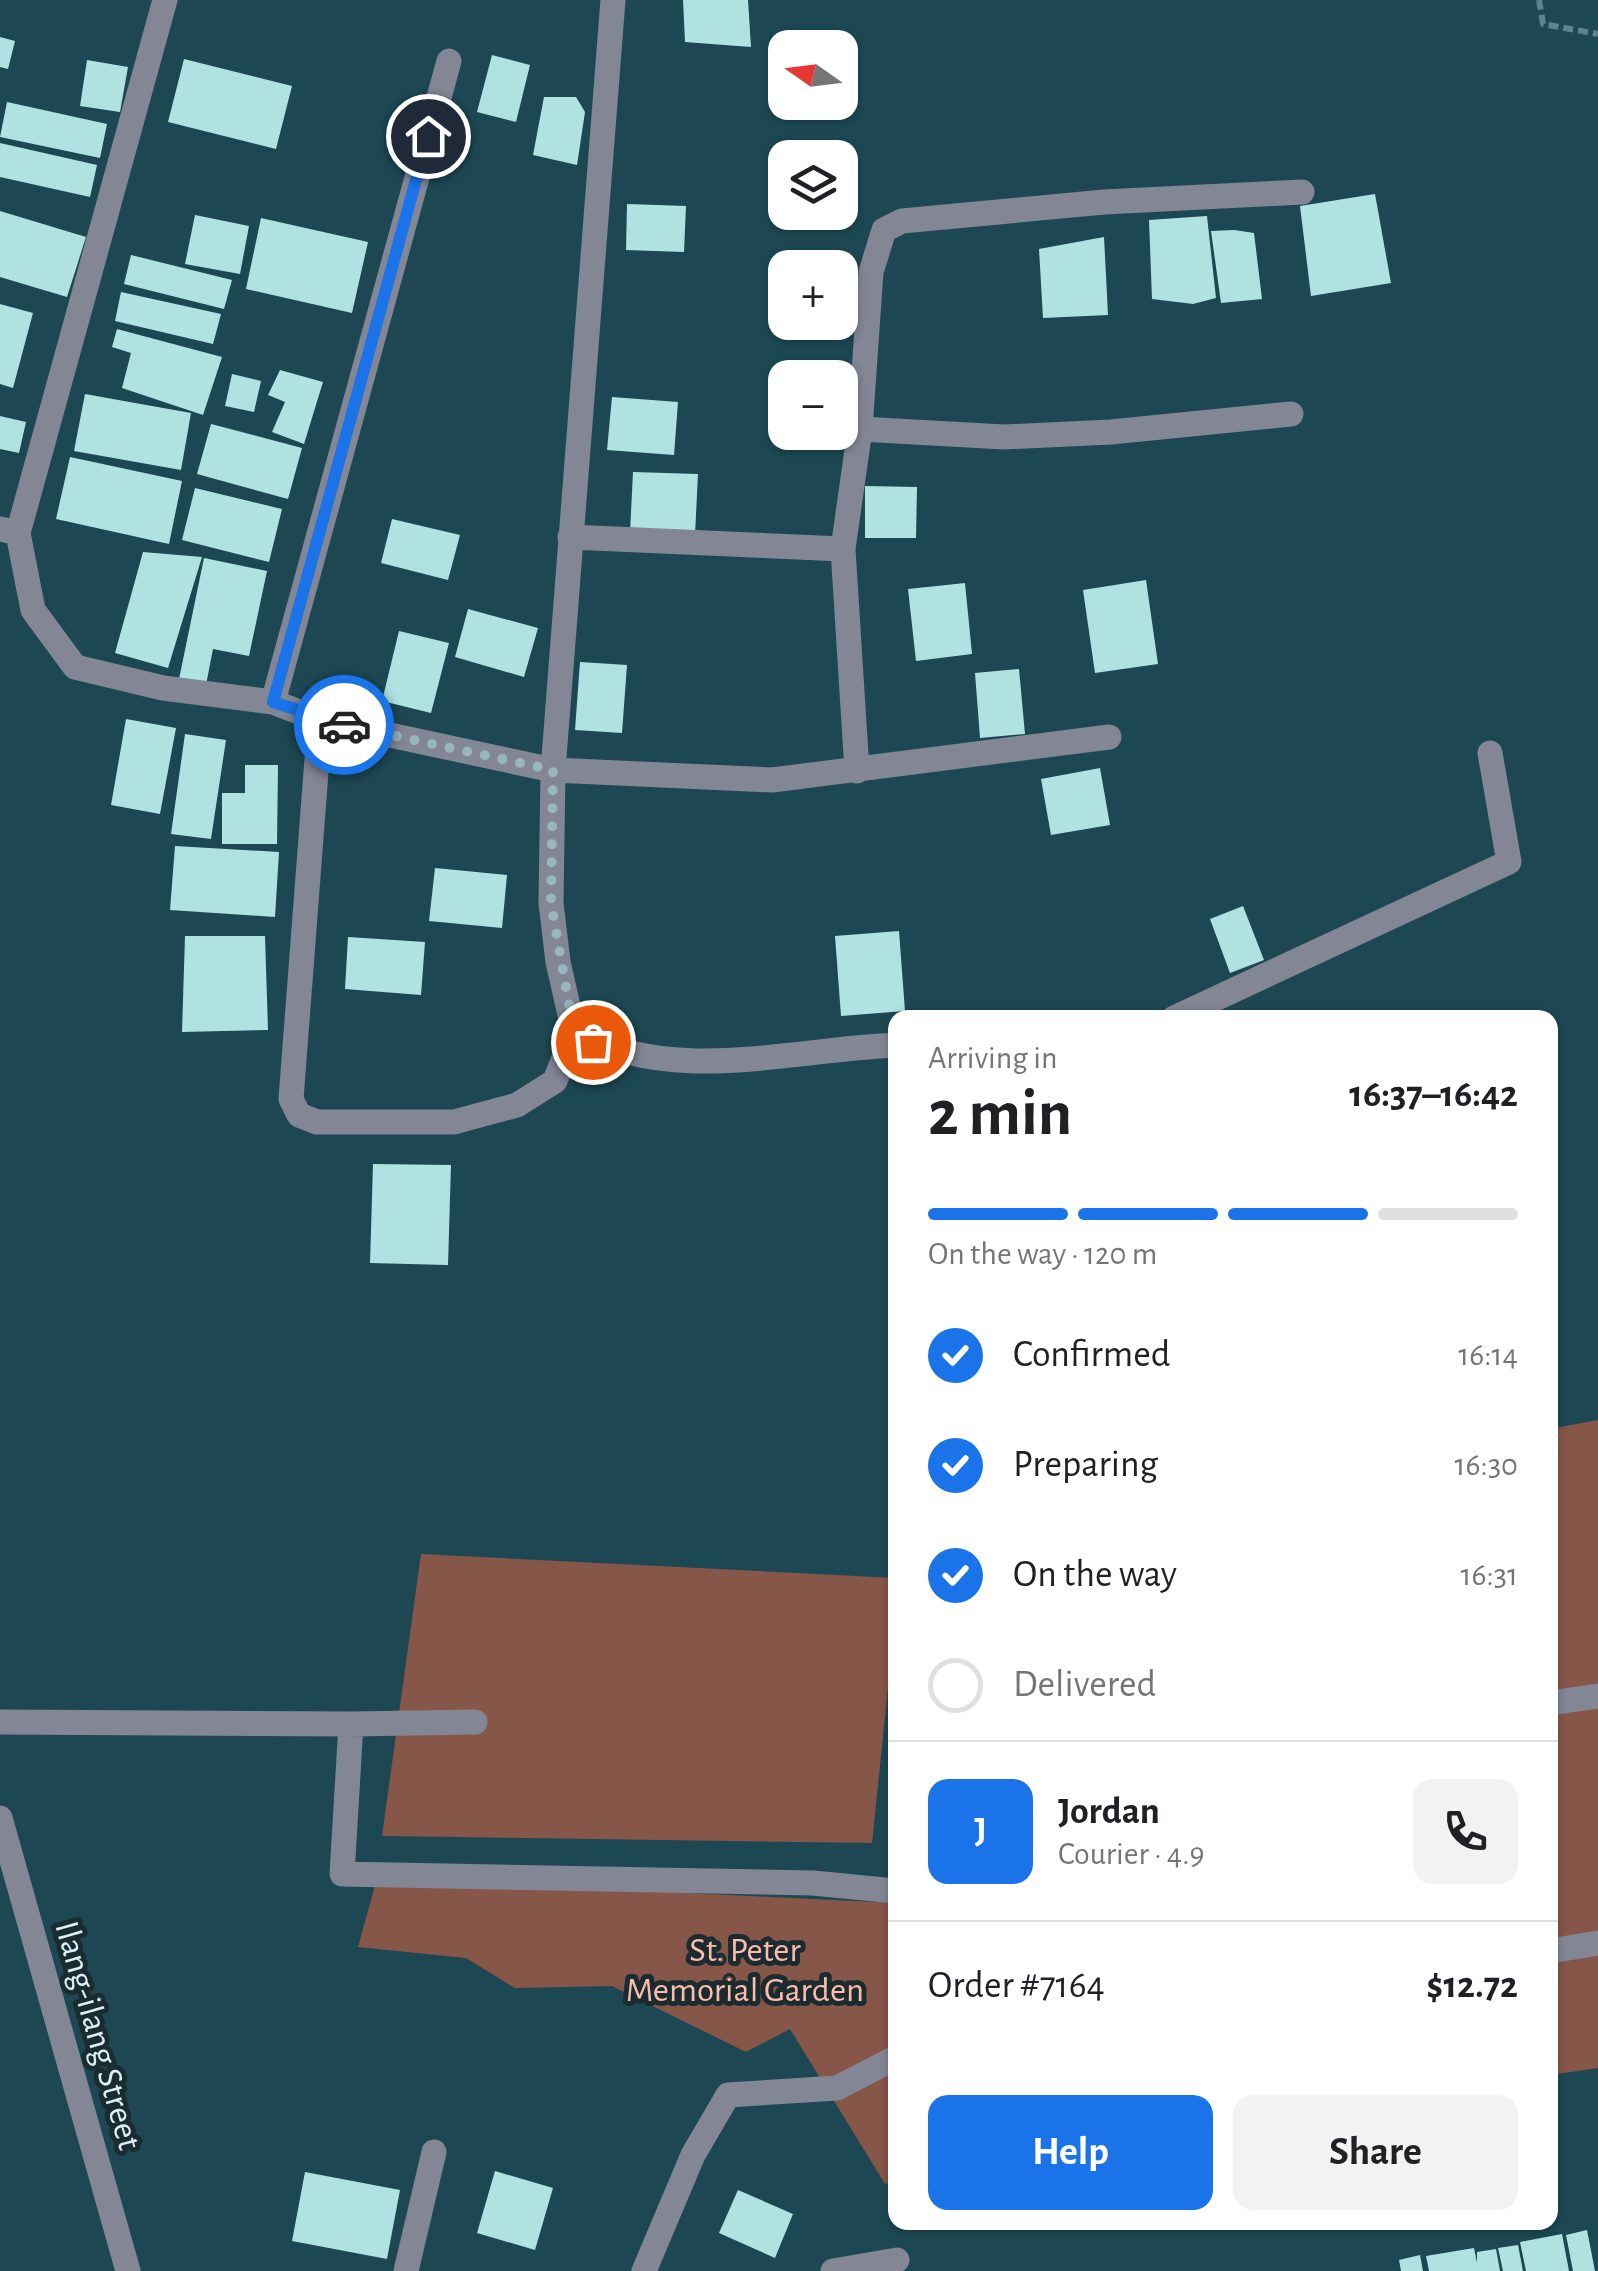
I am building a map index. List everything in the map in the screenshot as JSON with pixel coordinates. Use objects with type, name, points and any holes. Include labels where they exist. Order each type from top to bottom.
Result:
[{"type":"street","points":[[165,0],[9,531],[33,610],[75,667],[163,688],[273,702],[320,720],[553,770],[756,780],[857,771],[1108,737]]},
{"type":"street","points":[[320,720],[291,1099],[300,1115],[317,1122],[454,1122],[517,1106],[556,1081],[574,1032],[551,903],[553,770],[613,0]]},
{"type":"street","points":[[273,702],[449,61]]},
{"type":"street","points":[[857,771],[843,549],[860,429],[873,260],[884,230],[894,223],[1104,202],[1302,192]]},
{"type":"street","points":[[860,429],[1004,437],[1111,432],[1291,414]]},
{"type":"street","points":[[570,537],[843,549]]},
{"type":"street","points":[[1191,1010],[1509,862],[1490,753]]},
{"type":"street","points":[[574,1032],[612,1052],[700,1064],[888,1046]]},
{"type":"street","points":[[1558,1702],[1598,1696]]},
{"type":"street","points":[[0,1722],[475,1722]]},
{"type":"street","points":[[350,1724],[342,1874],[813,1883],[888,1890]]},
{"type":"street","name":"Ilang-ilang Street","points":[[0,1818],[128,2271]]},
{"type":"street","points":[[1558,1950],[1598,1943]]},
{"type":"street","points":[[644,2271],[693,2154],[728,2095],[837,2088],[888,2062]]},
{"type":"street","points":[[406,2271],[434,2152]]},
{"type":"street","points":[[833,2271],[898,2260]]},
{"type":"path","points":[[1539,0],[1543,24],[1598,34]]},
{"type":"green space","points":[[1598,1420],[1598,2068],[1558,2074],[1558,1428]]},
{"type":"green space","points":[[421,1554],[888,1578],[888,1689],[872,1843],[382,1836]]},
{"type":"green space","name":"St. Peter Memorial Garden","points":[[377,1878],[888,1903],[888,2183],[885,2184],[790,2029],[746,2052],[612,1986],[515,1988],[466,1958],[358,1947]]},
{"type":"building","points":[[683,0],[748,0],[751,47],[685,42]]},
{"type":"building","points":[[0,37],[15,41],[8,69],[0,67]]},
{"type":"building","points":[[492,55],[530,65],[516,122],[477,112]]},
{"type":"building","points":[[184,59],[292,86],[276,149],[168,122]]},
{"type":"building","points":[[87,60],[128,67],[120,112],[80,106]]},
{"type":"building","points":[[544,97],[576,97],[585,112],[577,165],[533,155]]},
{"type":"building","points":[[7,102],[107,124],[100,158],[0,137]]},
{"type":"building","points":[[0,143],[97,165],[90,197],[0,177]]},
{"type":"building","points":[[1375,194],[1391,283],[1311,296],[1300,206]]},
{"type":"building","points":[[627,204],[686,206],[684,252],[626,250]]},
{"type":"building","points":[[0,211],[86,237],[67,297],[0,277]]},
{"type":"building","points":[[195,215],[249,226],[240,274],[185,264]]},
{"type":"building","points":[[1207,216],[1216,298],[1193,304],[1152,299],[1149,220]]},
{"type":"building","points":[[261,218],[368,242],[352,313],[246,289]]},
{"type":"building","points":[[1211,231],[1254,233],[1262,299],[1221,303]]},
{"type":"building","points":[[1104,237],[1108,315],[1043,318],[1039,249]]},
{"type":"building","points":[[131,255],[232,280],[224,309],[124,284]]},
{"type":"building","points":[[121,292],[221,314],[213,344],[115,321]]},
{"type":"building","points":[[0,304],[33,313],[13,388],[0,384]]},
{"type":"building","points":[[117,329],[222,357],[203,415],[122,388],[131,353],[112,347]]},
{"type":"building","points":[[280,370],[323,382],[304,444],[272,432],[285,402],[268,395]]},
{"type":"building","points":[[232,374],[261,381],[254,412],[225,406]]},
{"type":"building","points":[[85,394],[191,413],[181,470],[74,451]]},
{"type":"building","points":[[612,397],[678,402],[674,455],[607,450]]},
{"type":"building","points":[[0,416],[26,422],[19,453],[0,449]]},
{"type":"building","points":[[211,424],[302,448],[288,499],[197,474]]},
{"type":"building","points":[[70,457],[182,481],[169,544],[56,519]]},
{"type":"building","points":[[633,472],[698,474],[695,535],[630,533]]},
{"type":"building","points":[[865,486],[917,487],[916,538],[865,538]]},
{"type":"building","points":[[195,488],[282,509],[269,562],[182,540]]},
{"type":"building","points":[[392,519],[460,535],[448,580],[381,563]]},
{"type":"building","points":[[143,552],[202,557],[168,668],[115,653]]},
{"type":"building","points":[[204,558],[267,571],[249,656],[213,649],[206,685],[179,679]]},
{"type":"building","points":[[1146,580],[1158,664],[1095,673],[1083,590]]},
{"type":"building","points":[[965,583],[972,654],[916,661],[908,589]]},
{"type":"building","points":[[468,609],[538,628],[524,677],[455,657]]},
{"type":"building","points":[[399,631],[449,643],[431,713],[382,701]]},
{"type":"building","points":[[580,662],[627,665],[622,733],[575,730]]},
{"type":"building","points":[[1019,669],[1025,734],[980,738],[975,673]]},
{"type":"building","points":[[126,719],[176,728],[160,814],[111,805]]},
{"type":"building","points":[[185,734],[226,740],[211,839],[171,834]]},
{"type":"building","points":[[245,765],[278,765],[277,844],[222,844],[222,793],[245,793]]},
{"type":"building","points":[[1100,768],[1110,825],[1051,835],[1041,779]]},
{"type":"building","points":[[175,846],[279,852],[275,917],[170,910]]},
{"type":"building","points":[[435,868],[507,875],[502,928],[429,921]]},
{"type":"building","points":[[1243,906],[1264,960],[1230,973],[1210,919]]},
{"type":"building","points":[[899,931],[905,1010],[841,1016],[835,936]]},
{"type":"building","points":[[185,936],[265,936],[268,1030],[182,1032]]},
{"type":"building","points":[[348,937],[425,942],[421,995],[345,989]]},
{"type":"building","points":[[373,1164],[451,1165],[448,1265],[370,1263]]},
{"type":"building","points":[[495,2171],[553,2188],[535,2250],[477,2233]]},
{"type":"building","points":[[305,2172],[400,2190],[387,2259],[292,2241]]},
{"type":"building","points":[[738,2190],[793,2214],[775,2258],[719,2233]]},
{"type":"building","points":[[1587,2230],[1595,2271],[1573,2271],[1566,2235]]},
{"type":"building","points":[[1562,2234],[1569,2271],[1526,2271],[1520,2242]]},
{"type":"building","points":[[1518,2245],[1523,2271],[1503,2271],[1498,2248]]},
{"type":"building","points":[[1474,2248],[1477,2263],[1477,2252],[1496,2249],[1500,2271],[1429,2271],[1426,2256]]},
{"type":"building","points":[[1420,2255],[1423,2271],[1401,2271],[1399,2260]]},
{"type":"way so far","points":[[344,725],[553,770],[551,903],[558,962],[574,1032],[593,1042]]},
{"type":"route","points":[[344,725],[273,702],[428,136]]}]
